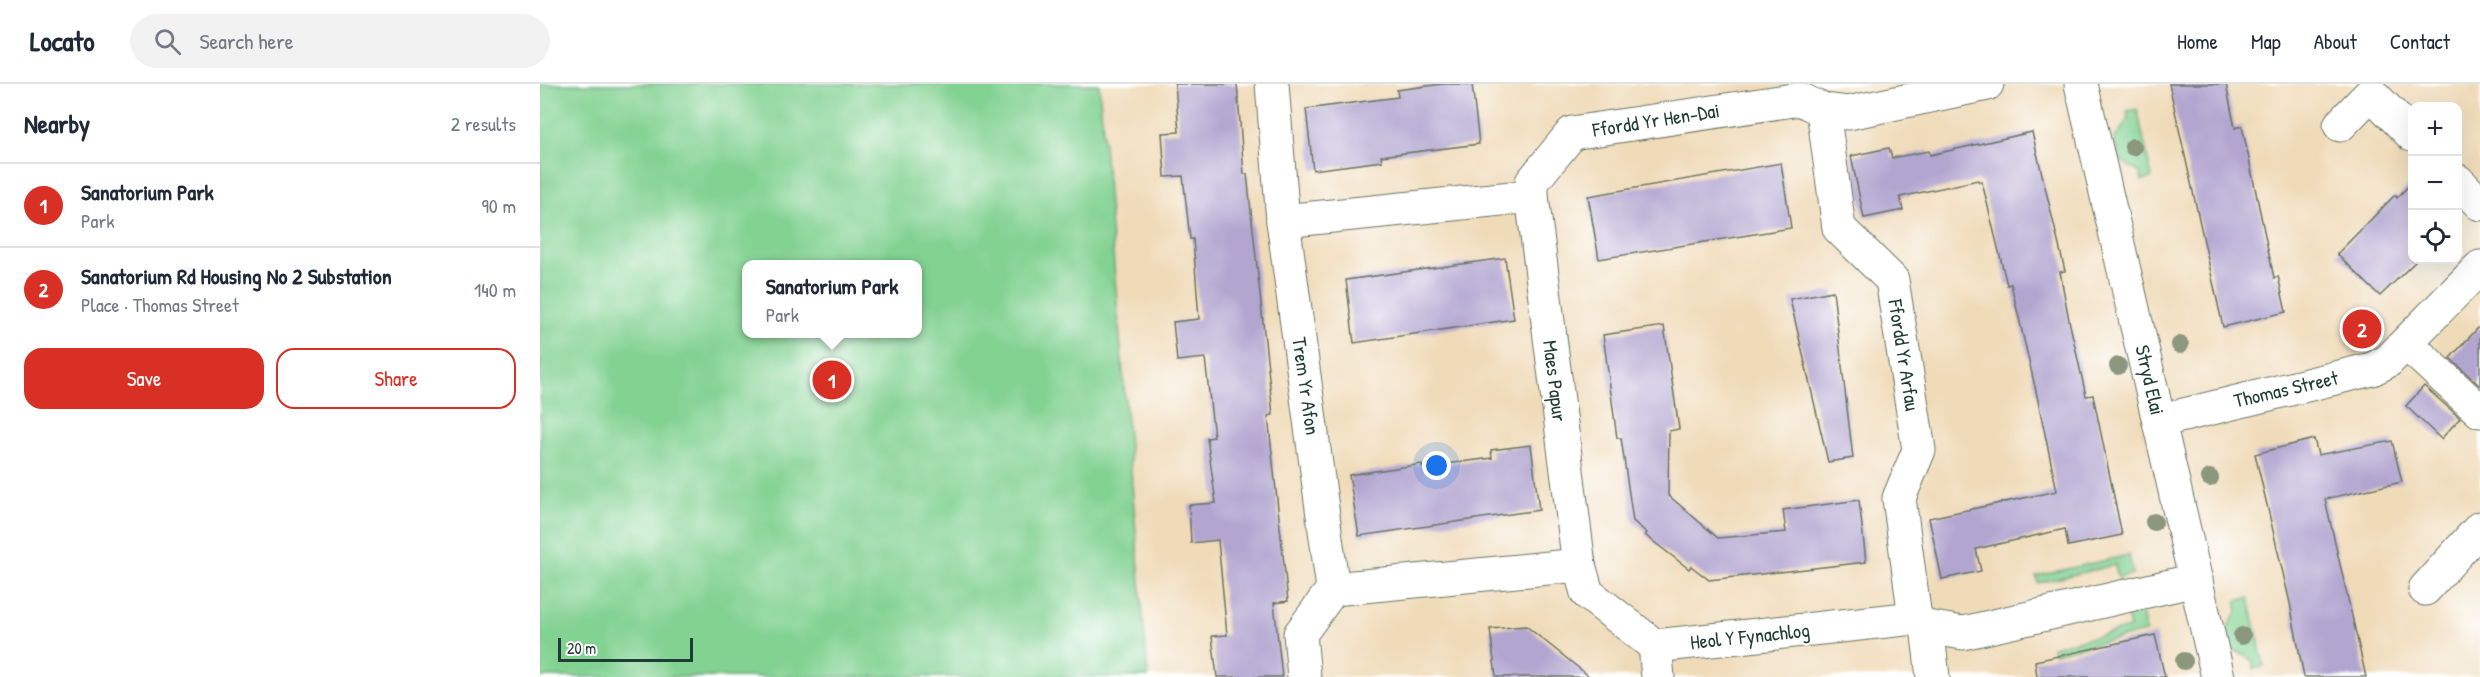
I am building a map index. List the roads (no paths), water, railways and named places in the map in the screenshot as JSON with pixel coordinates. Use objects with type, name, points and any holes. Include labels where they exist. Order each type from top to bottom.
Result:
[{"type":"street","name":"Trem Yr Afon","points":[[1272,84],[1283,221],[1333,589]]},
{"type":"street","name":"Ffordd Yr Hen-Dai","points":[[1532,196],[1532,182],[1572,133],[1800,99],[1823,110],[1848,113],[1987,84]]},
{"type":"street","name":"Stryd Elai","points":[[2081,84],[2218,677]]},
{"type":"street","points":[[2340,125],[2371,93],[2408,131]]},
{"type":"street","name":"Ffordd Yr Arfau","points":[[1823,110],[1839,228],[1892,280],[1919,450],[1899,498],[1933,677]]},
{"type":"street","points":[[2462,186],[2480,204]]},
{"type":"street","points":[[1283,221],[1532,196]]},
{"type":"street","name":"Maes Papur","points":[[1532,196],[1579,565]]},
{"type":"street","name":"Thomas Street","points":[[2159,421],[2372,369],[2388,362],[2480,267]]},
{"type":"street","points":[[2407,344],[2480,411]]},
{"type":"street","points":[[2425,589],[2480,528]]},
{"type":"street","points":[[1304,677],[1300,634],[1333,589],[1579,565]]},
{"type":"street","name":"Heol Y Fynachlog","points":[[1579,565],[1587,593],[1657,661],[1921,622],[1963,633],[2196,580]]},
{"type":"place","name":"Sanatorium Rd Housing No 2 Substation","points":[[2362,329]]},
{"type":"place","name":"Sanatorium Park","points":[[832,380]]}]
